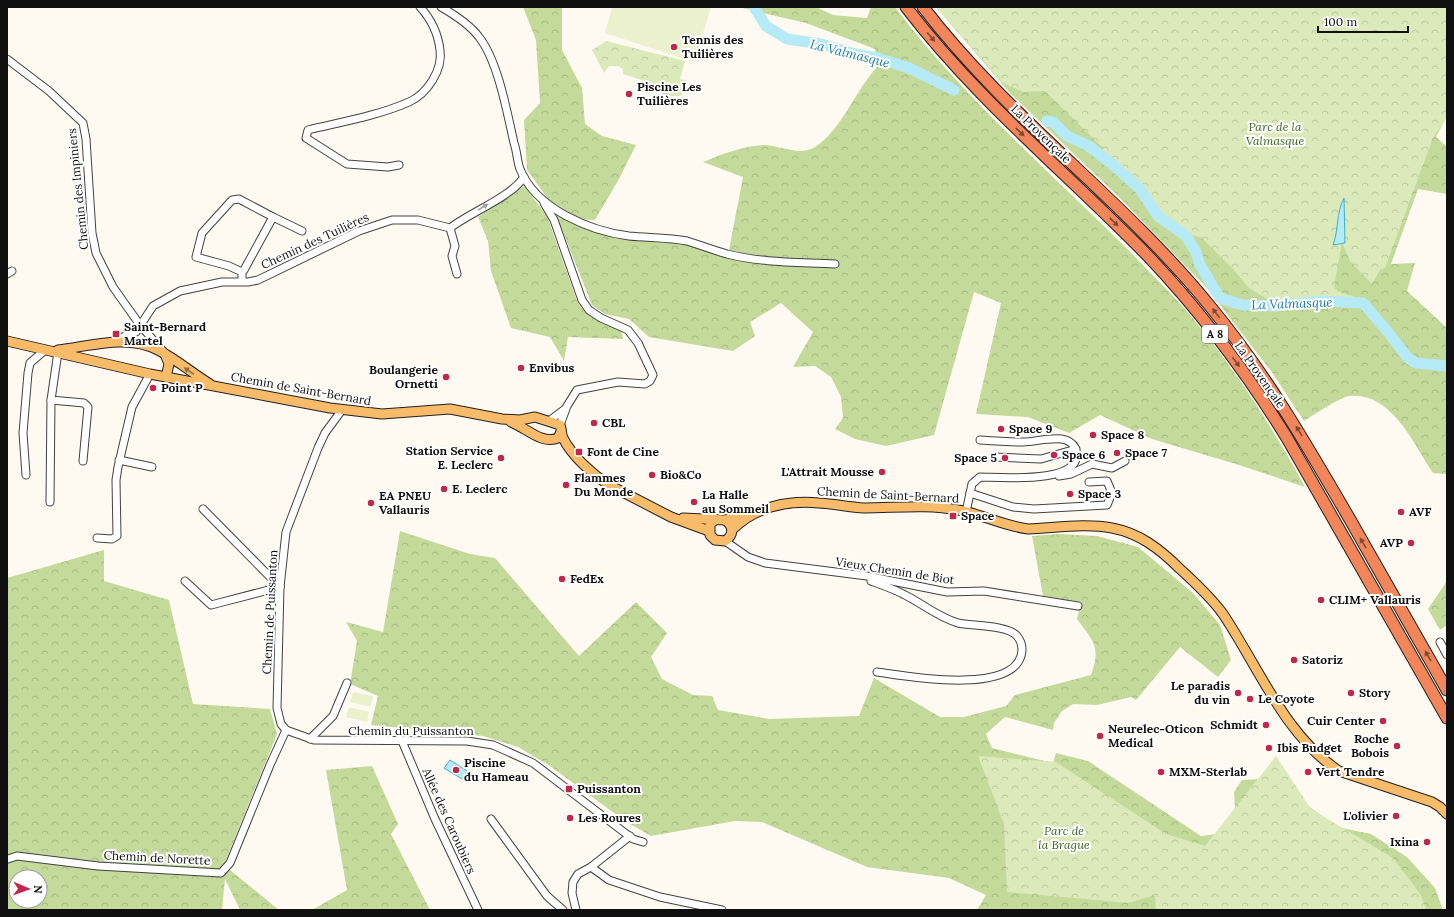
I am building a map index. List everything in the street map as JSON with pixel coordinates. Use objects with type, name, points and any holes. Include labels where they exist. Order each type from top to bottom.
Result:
[{"type":"highway","name":"La Provençale","points":[[906,7],[947,56],[998,111],[1153,261],[1198,312],[1226,348],[1264,400],[1287,438],[1447,718]]},
{"type":"highway","name":"La Provençale","points":[[923,7],[946,37],[1002,97],[1156,247],[1209,305],[1236,339],[1268,383],[1296,426],[1447,690]]},
{"type":"main road","name":"Chemin de Saint-Bernard","points":[[7,341],[150,374],[342,410],[382,414],[450,409],[502,419],[520,420],[535,417],[549,421],[561,428]]},
{"type":"main road","name":"Chemin de Saint-Bernard","points":[[52,351],[108,343],[144,345],[165,354],[214,386]]},
{"type":"main road","points":[[102,362],[100,351],[108,343]]},
{"type":"main road","points":[[165,354],[168,364],[166,377]]},
{"type":"main road","points":[[527,430],[526,424],[529,418]]},
{"type":"main road","name":"Chemin de Saint-Bernard","points":[[502,419],[519,425],[532,434],[552,440]]},
{"type":"main road","points":[[552,440],[558,438],[561,428]]},
{"type":"main road","points":[[561,428],[572,451]]},
{"type":"main road","points":[[552,440],[572,451],[600,479],[609,485],[671,517],[709,531],[715,540],[729,536],[730,524],[726,520],[694,520],[671,517]]},
{"type":"main road","name":"Chemin de Saint-Bernard","points":[[726,520],[783,504],[803,502],[861,508],[916,507],[966,512],[1007,525],[1028,529],[1092,526],[1113,528],[1131,533],[1147,541],[1167,556],[1207,594],[1231,623],[1296,732],[1326,762],[1339,771],[1432,802],[1447,814]]},
{"type":"main road","name":"Chemin de Saint-Bernard","points":[[729,536],[739,523],[758,512]]},
{"type":"main road","points":[[709,531],[710,524],[715,520]]},
{"type":"main road","name":"Chemin de Saint-Bernard","points":[[1253,659],[1306,738],[1321,752],[1341,766],[1423,793],[1447,804]]},
{"type":"street","points":[[398,165],[388,167],[347,164],[306,138],[308,130],[360,118],[410,102],[431,84],[441,59],[438,34],[427,15],[420,7]]},
{"type":"street","points":[[442,7],[455,15],[479,37],[490,58],[500,84],[520,170],[550,211],[582,300],[589,310],[601,318],[628,330],[638,342],[653,372],[652,378],[645,384],[618,382],[577,390],[566,409],[561,428]]},
{"type":"street","name":"Chemin des Impiniers","points":[[7,60],[44,87],[83,123],[86,139],[92,233],[95,249],[106,277],[140,325],[165,354]]},
{"type":"street","points":[[457,274],[452,256],[455,246],[450,228],[508,192],[524,177]]},
{"type":"street","points":[[539,197],[580,224],[628,236],[676,239],[728,254],[775,261],[836,264]]},
{"type":"street","points":[[242,272],[229,266],[196,257],[202,233],[232,200],[239,199],[302,231]]},
{"type":"street","points":[[242,281],[242,272],[273,216]]},
{"type":"street","name":"Chemin des Tuilières","points":[[108,343],[136,332],[153,306],[180,291],[205,284],[242,281],[253,282],[271,275],[359,230],[392,220],[418,220],[450,228]]},
{"type":"street","points":[[26,475],[23,433],[30,363],[52,351],[50,502]]},
{"type":"street","points":[[97,538],[112,540],[117,536],[116,480],[119,460],[132,407],[150,374]]},
{"type":"street","points":[[52,400],[84,403],[88,407],[83,461]]},
{"type":"street","points":[[549,421],[566,409]]},
{"type":"street","name":"Chemin de Puissanton","points":[[286,730],[281,724],[277,708],[280,587],[286,532],[318,448],[326,433],[342,410]]},
{"type":"street","points":[[980,440],[1022,442],[1061,439],[1071,443],[1076,449],[1074,463],[1064,472],[1051,476]]},
{"type":"street","points":[[995,457],[1041,459],[1076,449]]},
{"type":"street","points":[[119,460],[152,467]]},
{"type":"street","points":[[966,512],[972,484],[980,477],[1068,475],[1092,464],[1112,468],[1125,461]]},
{"type":"street","points":[[970,493],[1013,507],[1034,509],[1106,505],[1112,492],[1107,481],[1089,482]]},
{"type":"street","points":[[203,509],[280,587]]},
{"type":"street","name":"Vieux Chemin de Biot","points":[[729,536],[736,547],[744,554],[758,562],[847,575],[867,576],[947,592],[984,591],[1078,606]]},
{"type":"street","points":[[847,575],[891,588],[948,619],[959,623],[1009,631],[1017,636],[1021,644],[1020,657],[1012,668],[984,678],[947,681],[877,672]]},
{"type":"street","points":[[185,581],[211,605],[280,587]]},
{"type":"street","points":[[1440,642],[1447,655]]},
{"type":"street","points":[[310,739],[333,716],[347,683]]},
{"type":"street","name":"Chemin du Puissanton","points":[[286,730],[310,739],[339,741],[479,742],[518,756],[532,763],[569,789],[630,836],[643,842]]},
{"type":"street","name":"Chemin de Norette","points":[[8,859],[17,856],[98,866],[221,873],[230,864],[270,765],[286,730]]},
{"type":"street","name":"Allée des Caroubiers","points":[[402,741],[435,819],[478,910]]},
{"type":"street","points":[[492,820],[547,896],[563,910]]},
{"type":"street","points":[[576,910],[572,893],[573,882],[578,874],[591,867],[630,836]]},
{"type":"street","points":[[591,867],[609,880],[638,890],[660,897],[722,910]]},
{"type":"green space","points":[[523,7],[562,7],[562,50],[582,88],[585,124],[602,136],[636,145],[619,179],[595,220],[579,219],[548,199],[527,170],[524,120],[540,103],[536,40]]},
{"type":"green space","name":"Tennis des Tuilières","points":[[612,7],[711,7],[694,62],[605,33]]},
{"type":"green space","points":[[738,7],[816,7],[833,15],[867,18],[871,7],[895,7],[923,42],[982,108],[1110,232],[1184,308],[1218,350],[1249,394],[1292,463],[1305,487],[1239,465],[1152,439],[1100,415],[1069,433],[1028,417],[976,414],[1001,303],[974,292],[934,435],[886,446],[855,439],[835,429],[843,418],[841,397],[831,377],[815,366],[793,367],[813,332],[781,303],[750,322],[755,336],[733,351],[649,337],[629,319],[605,314],[592,305],[555,212],[574,223],[592,230],[729,250],[743,177],[703,162],[748,147],[770,145],[790,150],[803,151],[815,147],[833,131],[870,75],[878,66],[875,49],[806,23]]},
{"type":"green space","name":"Parc de la Valmasque","points":[[936,7],[1447,7],[1447,116],[1436,137],[1447,147],[1447,194],[1418,189],[1391,264],[1415,263],[1407,291],[1447,328],[1447,474],[1433,473],[1400,422],[1378,403],[1365,397],[1346,397],[1304,421],[1271,371],[1206,287],[1118,196],[1010,93]]},
{"type":"green space","name":"Parc de la Valmasque","points":[[936,7],[1447,7],[1447,117],[1433,138],[1385,268],[1380,270],[1372,284],[1350,261],[1342,242],[1334,287],[1337,291],[1358,298],[1328,296],[1294,303],[1279,304],[1272,302],[1249,288],[1234,270],[1202,238],[1192,235],[1164,217],[1142,186],[1101,150],[1103,148],[1045,91],[1023,92],[1003,83]]},
{"type":"green space","points":[[606,41],[685,61],[680,79],[688,81],[681,96],[671,96],[660,93],[656,85],[623,74],[623,69],[618,66],[609,66],[604,73],[592,50]]},
{"type":"green space","points":[[524,186],[547,216],[577,301],[591,317],[601,322],[621,328],[623,339],[568,337],[564,361],[550,337],[511,328],[491,271],[488,241],[478,217]]},
{"type":"green space","points":[[400,531],[470,554],[495,558],[579,656],[636,602],[667,633],[651,657],[662,679],[693,695],[712,696],[718,710],[769,719],[859,716],[874,678],[940,717],[964,717],[1006,706],[1015,695],[1091,675],[1094,665],[1095,651],[1092,639],[1077,619],[1081,602],[1043,596],[1032,536],[1059,534],[1097,536],[1138,547],[1193,593],[1220,625],[1231,660],[1218,677],[1180,647],[1136,700],[1131,697],[1097,705],[1073,704],[1062,711],[1054,723],[1053,730],[1005,717],[986,734],[992,748],[1053,763],[1056,753],[1088,761],[1201,836],[1217,834],[1235,808],[1234,792],[1242,780],[1260,779],[1307,805],[1337,827],[1371,834],[1407,857],[1435,888],[1443,910],[977,910],[986,895],[949,878],[867,867],[762,822],[735,821],[651,836],[625,821],[550,766],[518,747],[483,736],[371,725],[378,696],[350,684],[357,641],[346,622],[383,632]]},
{"type":"green space","points":[[104,550],[104,581],[169,600],[193,704],[270,709],[277,734],[224,865],[279,910],[240,910],[225,879],[222,910],[7,910],[7,578]]},
{"type":"green space","points":[[1447,581],[1447,625],[1440,630],[1428,609]]},
{"type":"green space","points":[[353,692],[373,696],[371,707],[350,702]]},
{"type":"green space","points":[[349,707],[369,712],[367,722],[346,717]]},
{"type":"green space","name":"Parc de la Brague","points":[[978,756],[1056,762],[1166,834],[1205,846],[1276,756],[1311,809],[1393,858],[1421,895],[1426,910],[1156,910],[1155,895],[1128,903],[1007,892],[1004,824]]},
{"type":"green space","points":[[372,766],[398,824],[391,834],[430,910],[312,910],[347,890],[326,770]]},
{"type":"water","points":[[1344,198],[1345,243],[1333,245],[1341,204]]},
{"type":"water","name":"Piscine du Hameau","points":[[450,760],[467,771],[462,779],[444,768]]},
{"type":"waterway","name":"La Valmasque","points":[[754,7],[766,26],[787,39],[821,44],[855,54],[877,58],[909,68],[954,90]]},
{"type":"waterway","name":"La Valmasque","points":[[1047,121],[1053,122],[1067,136],[1087,145],[1112,164],[1140,189],[1158,216],[1186,236],[1196,252],[1200,265],[1220,298],[1242,305],[1276,306],[1321,301],[1363,303],[1408,358],[1416,363],[1447,366]]},
{"type":"place","name":"Tennis des Tuilières","points":[[674,47]]},
{"type":"place","name":"Piscine Les Tuilières","points":[[629,94]]},
{"type":"place","name":"Saint-Bernard Martel","points":[[116,334]]},
{"type":"place","name":"Envibus","points":[[521,368]]},
{"type":"place","name":"Boulangerie Ornetti","points":[[446,377]]},
{"type":"place","name":"Point P","points":[[153,388]]},
{"type":"place","name":"CBL","points":[[594,423]]},
{"type":"place","name":"Space 9","points":[[1001,429]]},
{"type":"place","name":"Space 8","points":[[1093,435]]},
{"type":"place","name":"Font de Cine","points":[[579,452]]},
{"type":"place","name":"Space 7","points":[[1117,453]]},
{"type":"place","name":"Space 6","points":[[1054,455]]},
{"type":"place","name":"Station Service E. Leclerc","points":[[501,458]]},
{"type":"place","name":"Space 5","points":[[1005,458]]},
{"type":"place","name":"L'Attrait Mousse","points":[[882,472]]},
{"type":"place","name":"Bio&Co","points":[[652,475]]},
{"type":"place","name":"Flammes Du Monde","points":[[566,485]]},
{"type":"place","name":"E. Leclerc","points":[[444,489]]},
{"type":"place","name":"Space 3","points":[[1070,494]]},
{"type":"place","name":"La Halle au Sommeil","points":[[694,502]]},
{"type":"place","name":"EA PNEU Vallauris","points":[[371,503]]},
{"type":"place","name":"AVF","points":[[1401,512]]},
{"type":"place","name":"Space","points":[[953,516]]},
{"type":"place","name":"AVP","points":[[1411,543]]},
{"type":"place","name":"FedEx","points":[[562,579]]},
{"type":"place","name":"CLIM+ Vallauris","points":[[1321,600]]},
{"type":"place","name":"Satoriz","points":[[1294,660]]},
{"type":"place","name":"Le paradis du vin","points":[[1238,693]]},
{"type":"place","name":"Story","points":[[1351,693]]},
{"type":"place","name":"Le Coyote","points":[[1250,699]]},
{"type":"place","name":"Cuir Center","points":[[1383,721]]},
{"type":"place","name":"Schmidt","points":[[1266,725]]},
{"type":"place","name":"Neurelec-Oticon Medical","points":[[1100,736]]},
{"type":"place","name":"Roche Bobois","points":[[1397,746]]},
{"type":"place","name":"Ibis Budget","points":[[1269,748]]},
{"type":"place","name":"Piscine du Hameau","points":[[456,770]]},
{"type":"place","name":"MXM-Sterlab","points":[[1161,772]]},
{"type":"place","name":"Vert Tendre","points":[[1308,772]]},
{"type":"place","name":"Puissanton","points":[[569,789]]},
{"type":"place","name":"L'olivier","points":[[1396,816]]},
{"type":"place","name":"Les Roures","points":[[570,818]]},
{"type":"place","name":"Ixina","points":[[1427,842]]}]
